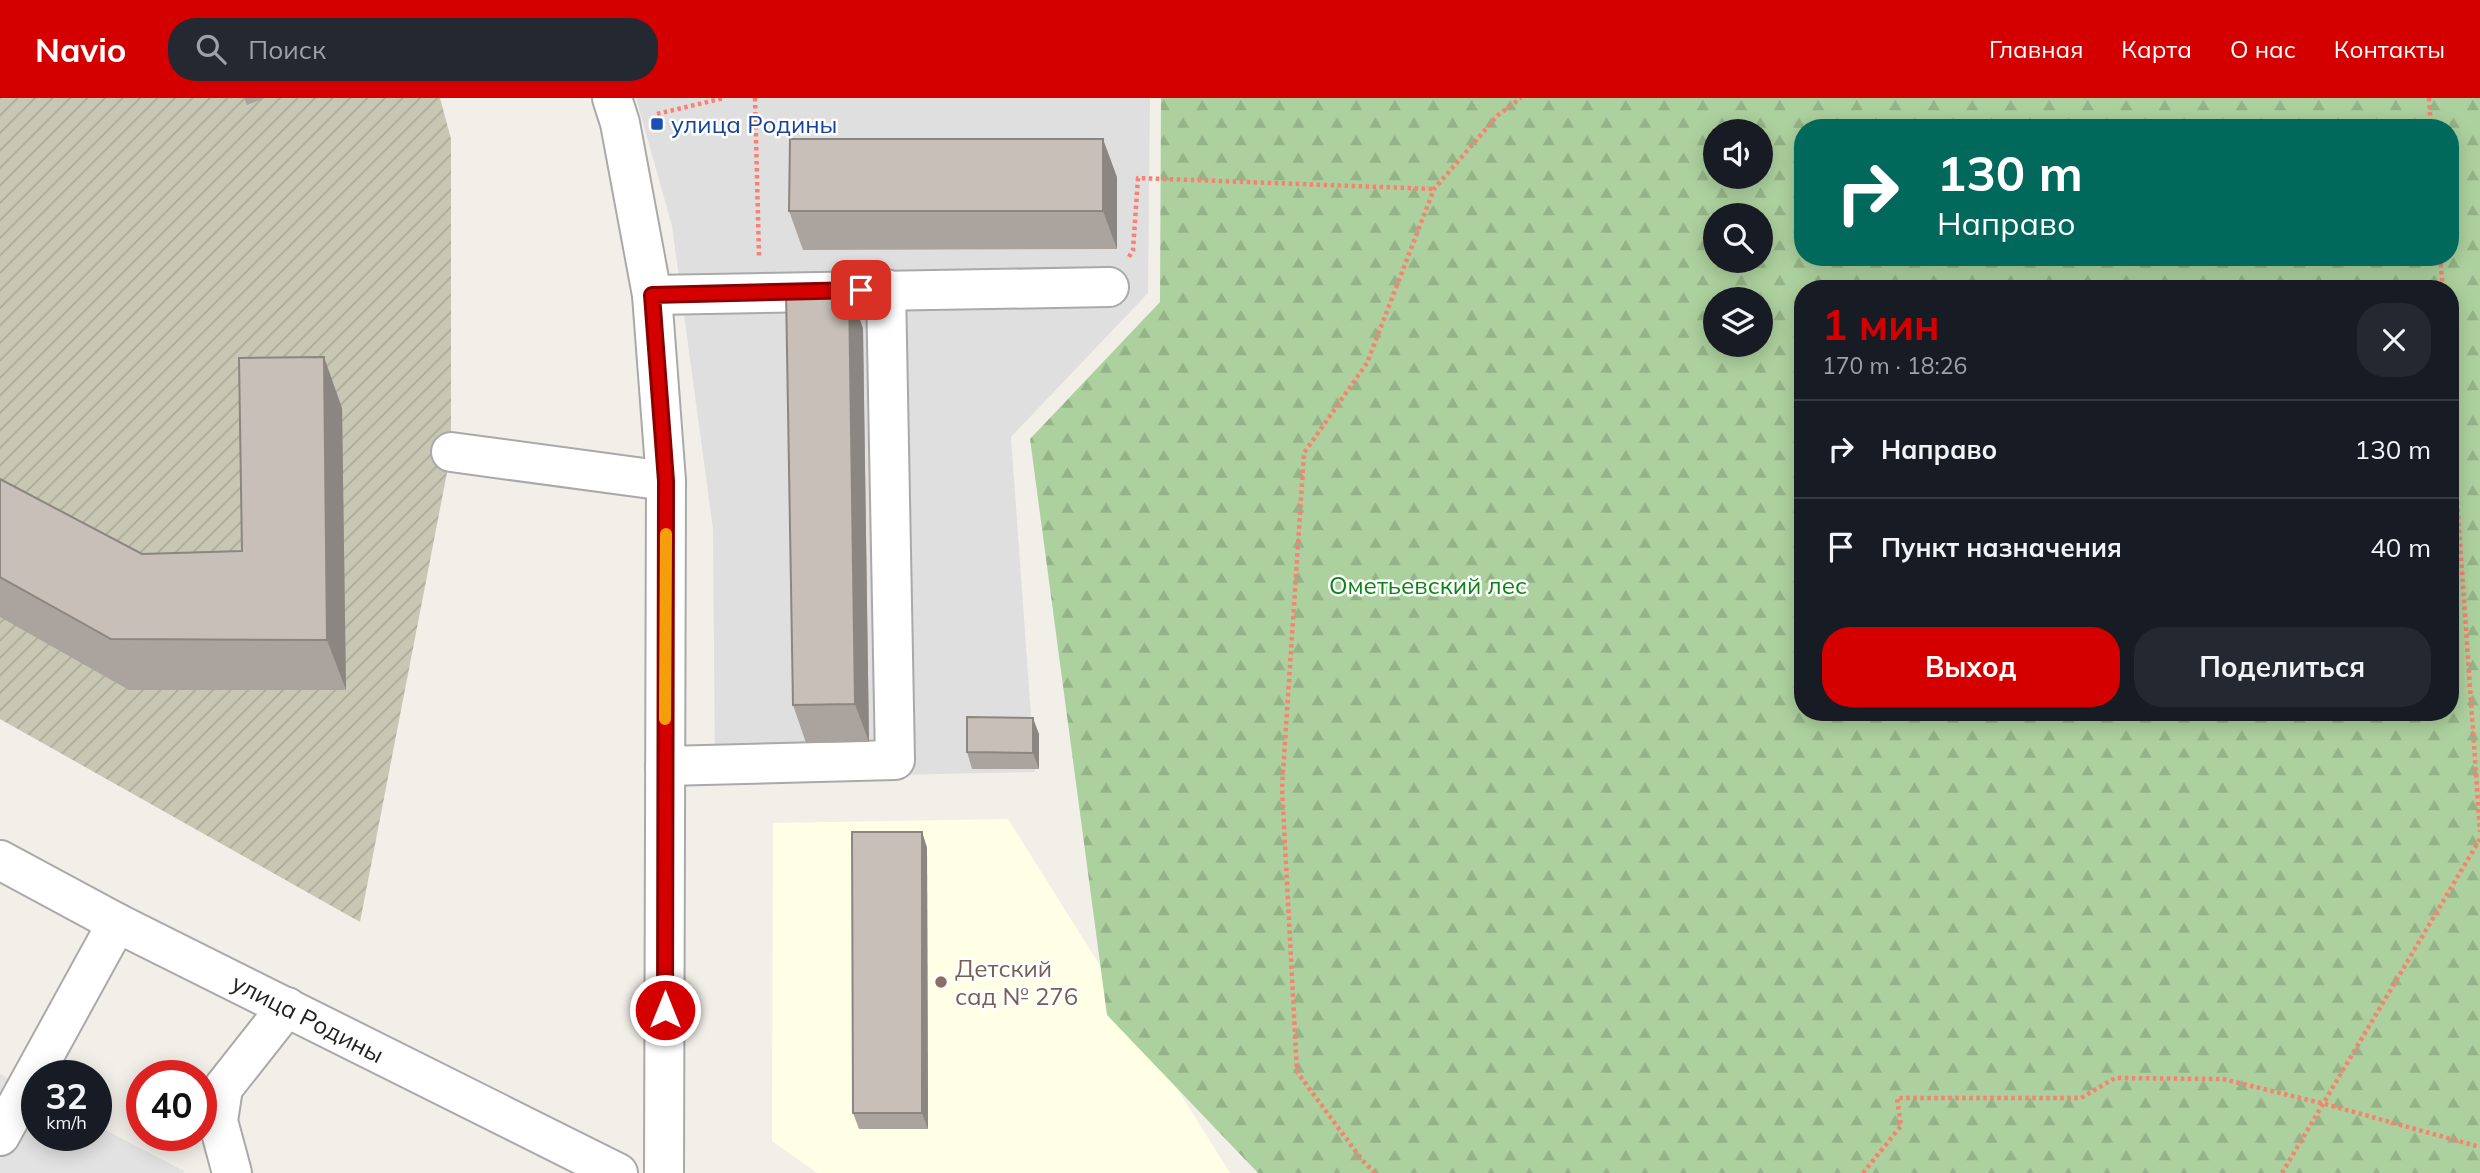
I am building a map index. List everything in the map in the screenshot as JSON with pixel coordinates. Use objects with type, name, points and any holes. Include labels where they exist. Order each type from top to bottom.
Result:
[{"type":"street","points":[[616,111],[652,295],[666,481],[664,1173]]},
{"type":"street","points":[[652,295],[1109,287]]},
{"type":"street","points":[[665,766],[895,760],[886,289]]},
{"type":"street","points":[[451,452],[666,481]]},
{"type":"street","name":"улица Родины","points":[[0,860],[117,923],[618,1173]]},
{"type":"street","points":[[0,1136],[117,923]]},
{"type":"street","points":[[232,1173],[218,1121],[223,1088],[287,1007]]},
{"type":"path","points":[[616,111],[724,98]]},
{"type":"path","points":[[755,98],[760,292]]},
{"type":"path","points":[[1375,1173],[1362,1160],[1297,1072],[1282,788],[1304,453],[1367,363],[1434,189],[1498,115],[1521,98]]},
{"type":"path","points":[[2429,98],[2430,119]]},
{"type":"path","points":[[1109,287],[1133,250],[1138,178],[1434,189]]},
{"type":"path","points":[[2459,528],[2480,832]]},
{"type":"path","points":[[2282,1173],[2480,839]]},
{"type":"path","points":[[1863,1173],[1901,1126],[1897,1098],[2081,1098],[2115,1078],[2223,1079],[2480,1147]]},
{"type":"shaded area","points":[[0,98],[440,98],[451,139],[451,452],[360,922],[0,719]]},
{"type":"shaded area","points":[[636,98],[1150,98],[1148,293],[1011,437],[1035,772],[715,779],[713,529],[672,226]]},
{"type":"shaded area","name":"Детский сад № 276","points":[[1008,819],[1230,1173],[817,1173],[772,1141],[773,823]]},
{"type":"shaded area","points":[[0,1074],[21,1085],[21,1151],[112,1151],[112,1133],[126,1141],[126,1151],[146,1151],[184,1171],[183,1173],[0,1173]]},
{"type":"green space","name":"Ометьевский лес","points":[[1161,98],[2480,98],[2480,1173],[1258,1173],[1107,1015],[1030,439],[1160,302]]},
{"type":"building","points":[[790,139],[1103,139],[1103,211],[789,211]]},
{"type":"building","points":[[849,290],[855,704],[793,705],[786,291]]},
{"type":"building","points":[[324,357],[327,640],[111,639],[0,577],[0,479],[142,554],[242,551],[239,358]]},
{"type":"building","points":[[967,717],[1033,718],[1033,753],[967,752]]},
{"type":"building","points":[[852,832],[922,832],[922,1113],[853,1113]]},
{"type":"slow traffic","points":[[665,719],[666,534]]},
{"type":"place","name":"улица Родины","points":[[657,124]]},
{"type":"place","name":"Детский сад № 276","points":[[941,982]]},
{"type":"route","points":[[665,1010],[666,481],[652,295],[861,290]]}]
